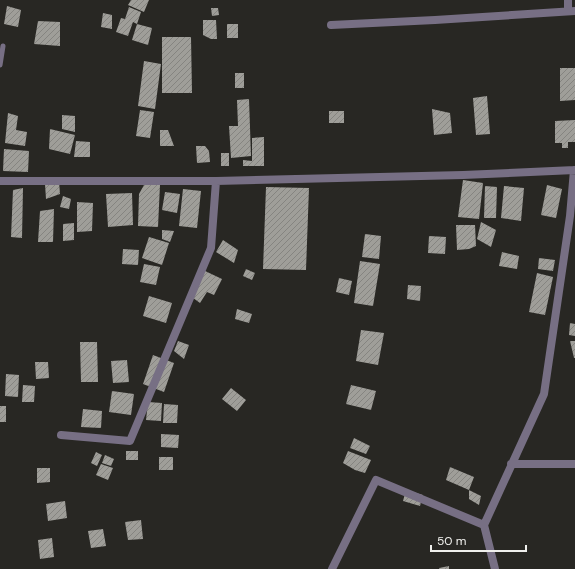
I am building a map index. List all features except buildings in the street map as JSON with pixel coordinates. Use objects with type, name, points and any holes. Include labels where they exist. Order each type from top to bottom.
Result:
[{"type":"street","points":[[330,25],[572,11],[568,0]]},
{"type":"street","points":[[0,181],[216,181],[463,175],[575,170],[570,216],[544,394],[484,524],[495,569]]},
{"type":"street","points":[[61,435],[130,441],[211,248],[216,181]]},
{"type":"street","points":[[511,464],[575,464]]},
{"type":"street","points":[[332,569],[376,480],[484,524]]},
{"type":"lane","points":[[0,65],[3,46]]}]
